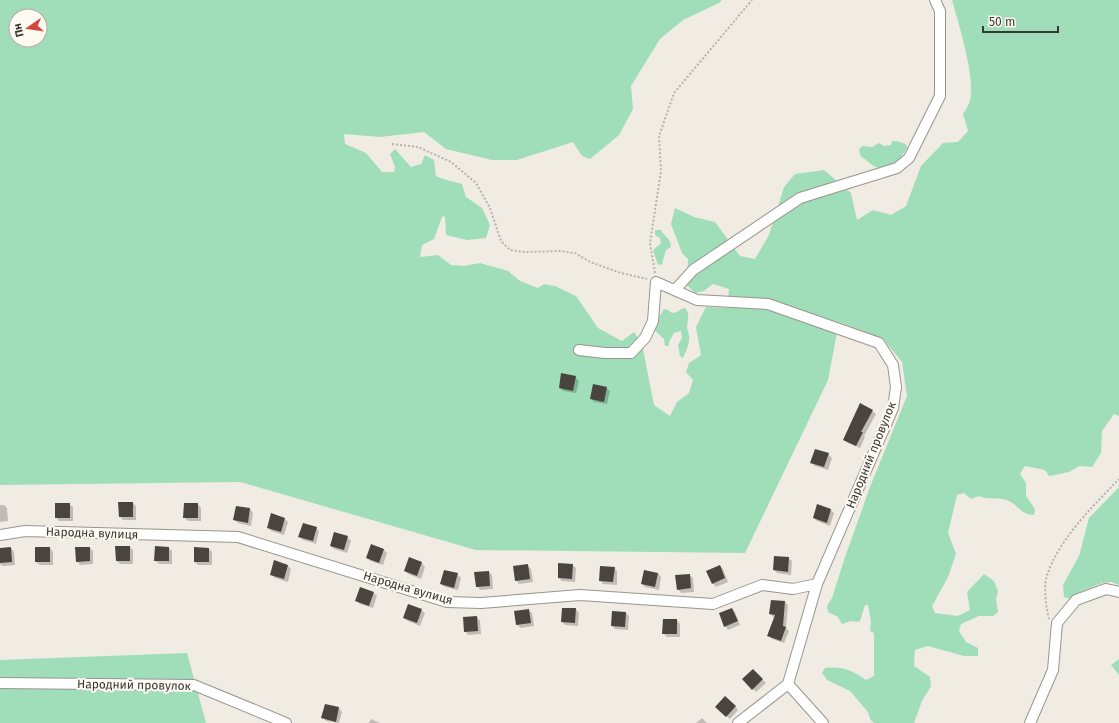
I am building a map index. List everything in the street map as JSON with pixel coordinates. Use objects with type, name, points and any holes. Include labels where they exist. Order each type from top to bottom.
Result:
[{"type":"street","points":[[675,290],[693,270],[800,198],[897,168],[909,158],[940,96],[940,11],[935,0]]},
{"type":"street","name":"Народний провулок","points":[[656,282],[697,300],[768,304],[879,343],[894,365],[896,386],[893,408],[817,584],[788,684]]},
{"type":"street","points":[[579,350],[605,353],[631,353],[645,338],[653,321],[656,282]]},
{"type":"street","name":"Народна вулиця","points":[[0,535],[25,531],[238,537],[447,602],[481,604],[580,595],[713,604],[762,584],[793,589],[817,584]]},
{"type":"street","points":[[1030,723],[1054,670],[1057,623],[1076,600],[1106,589],[1119,592]]},
{"type":"street","name":"Народний провулок","points":[[0,683],[194,685],[286,723]]},
{"type":"street","points":[[738,723],[788,684],[823,723]]},
{"type":"path","points":[[392,144],[418,148],[451,162],[476,183],[490,208],[502,241],[510,250],[524,252],[560,251],[575,253],[590,262],[621,273],[656,282],[650,243],[661,170],[659,136],[674,93],[752,0]]},
{"type":"path","points":[[1050,624],[1047,610],[1046,580],[1056,554],[1089,511],[1119,479]]},
{"type":"green space","points":[[0,0],[722,0],[719,3],[683,20],[660,39],[631,86],[633,109],[619,135],[590,159],[582,156],[573,142],[517,160],[492,160],[446,149],[424,132],[380,137],[344,134],[345,144],[366,153],[382,172],[394,172],[395,167],[390,154],[395,149],[411,167],[421,164],[425,155],[434,160],[436,176],[462,184],[466,197],[482,208],[490,225],[486,238],[467,240],[446,235],[445,216],[442,217],[434,239],[422,245],[420,257],[438,255],[451,265],[464,266],[480,263],[508,271],[520,281],[538,288],[544,284],[555,286],[576,296],[598,328],[622,341],[634,332],[642,344],[654,405],[670,416],[677,402],[689,393],[693,380],[686,372],[689,363],[701,355],[696,327],[706,307],[727,308],[729,289],[713,284],[704,291],[695,293],[687,285],[688,259],[682,253],[671,224],[675,208],[694,217],[715,222],[740,256],[755,259],[769,235],[784,187],[795,174],[824,170],[851,193],[857,220],[873,210],[891,215],[906,206],[921,166],[943,143],[958,142],[968,131],[963,114],[970,100],[971,79],[966,50],[952,0],[1119,0],[1119,416],[1114,414],[1102,431],[1101,453],[1092,467],[1079,466],[1069,472],[1049,476],[1045,470],[1025,466],[1020,474],[1026,483],[1026,496],[1035,509],[1034,515],[1025,513],[1007,500],[979,496],[971,499],[964,493],[957,495],[948,533],[956,554],[948,577],[932,606],[935,613],[958,616],[970,610],[967,592],[984,574],[994,581],[998,591],[996,599],[998,612],[993,616],[979,616],[961,624],[959,631],[966,642],[978,648],[978,656],[964,656],[928,646],[915,650],[914,666],[930,677],[931,686],[922,701],[914,723],[874,723],[870,719],[868,712],[850,691],[827,680],[822,673],[825,668],[842,668],[851,671],[866,680],[874,676],[874,633],[870,631],[871,622],[868,605],[865,605],[860,621],[850,621],[842,624],[838,617],[828,612],[827,606],[832,598],[870,487],[907,396],[902,362],[884,340],[839,322],[828,380],[745,553],[476,550],[240,482],[0,485]]},
{"type":"green space","points":[[892,141],[906,144],[907,148],[895,166],[878,168],[861,157],[859,150],[862,146],[872,147],[879,143],[884,146],[891,145]]},
{"type":"green space","points":[[655,230],[661,230],[671,244],[671,247],[666,250],[662,264],[658,265],[653,250],[661,243],[660,238],[655,235]]},
{"type":"green space","points":[[685,308],[688,314],[687,326],[689,339],[688,347],[683,358],[680,356],[678,345],[682,338],[681,331],[674,333],[669,342],[669,346],[665,346],[664,339],[652,328],[664,309],[672,313]]},
{"type":"green space","points":[[1119,487],[1119,585],[1111,582],[1102,583],[1075,594],[1072,599],[1064,597],[1063,585],[1079,556],[1089,518]]},
{"type":"green space","points":[[187,653],[206,723],[0,723],[0,660]]},
{"type":"green space","points":[[1119,659],[1119,675],[1111,665]]},
{"type":"building","points":[[561,373],[576,376],[573,391],[559,388]]},
{"type":"building","points":[[593,384],[607,387],[604,402],[590,399]]},
{"type":"building","points":[[860,403],[873,410],[861,432],[863,432],[856,446],[843,440]]},
{"type":"building","points":[[815,449],[829,453],[824,467],[810,463]]},
{"type":"building","points":[[118,502],[133,502],[133,517],[119,517]]},
{"type":"building","points":[[55,503],[70,503],[70,518],[55,518]]},
{"type":"building","points":[[184,503],[198,503],[198,518],[183,518]]},
{"type":"building","points":[[817,504],[831,509],[827,523],[813,518]]},
{"type":"building","points":[[236,506],[250,508],[248,523],[233,520]]},
{"type":"building","points":[[271,513],[285,518],[281,532],[267,528]]},
{"type":"building","points":[[303,523],[317,527],[313,541],[298,537]]},
{"type":"building","points":[[334,532],[348,536],[344,550],[330,546]]},
{"type":"building","points":[[371,544],[384,549],[379,563],[366,558]]},
{"type":"building","points":[[115,546],[130,546],[130,561],[116,561]]},
{"type":"building","points":[[155,546],[169,547],[169,561],[154,561]]},
{"type":"building","points":[[11,547],[12,562],[0,563],[0,548]]},
{"type":"building","points":[[35,547],[50,547],[50,562],[35,562]]},
{"type":"building","points":[[75,547],[90,547],[90,561],[76,562]]},
{"type":"building","points":[[194,547],[209,548],[209,562],[194,562]]},
{"type":"building","points":[[774,556],[789,557],[788,572],[773,570]]},
{"type":"building","points":[[409,557],[422,562],[417,576],[404,571]]},
{"type":"building","points":[[274,560],[288,565],[284,579],[270,575]]},
{"type":"building","points":[[558,563],[573,564],[572,579],[558,578]]},
{"type":"building","points":[[528,564],[530,579],[515,581],[513,566]]},
{"type":"building","points":[[720,565],[725,578],[712,584],[706,571]]},
{"type":"building","points":[[600,566],[615,567],[613,582],[599,581]]},
{"type":"building","points":[[444,570],[458,573],[454,588],[440,584]]},
{"type":"building","points":[[644,570],[658,573],[655,587],[641,584]]},
{"type":"building","points":[[489,571],[490,586],[476,587],[474,572]]},
{"type":"building","points":[[690,574],[691,588],[677,590],[675,575]]},
{"type":"building","points":[[360,587],[374,592],[369,606],[355,601]]},
{"type":"building","points":[[771,600],[785,601],[783,626],[786,627],[781,641],[767,636],[775,615],[769,614]]},
{"type":"building","points":[[408,604],[422,609],[417,623],[403,618]]},
{"type":"building","points":[[562,608],[576,608],[575,623],[561,622]]},
{"type":"building","points":[[732,608],[738,621],[724,627],[719,613]]},
{"type":"building","points":[[529,609],[531,623],[516,625],[514,611]]},
{"type":"building","points":[[612,611],[626,612],[625,627],[611,626]]},
{"type":"building","points":[[477,616],[478,631],[464,632],[463,617]]},
{"type":"building","points":[[663,619],[677,619],[677,634],[662,634]]},
{"type":"building","points":[[753,669],[763,679],[752,690],[742,679]]},
{"type":"building","points":[[725,696],[736,706],[726,717],[715,707]]},
{"type":"building","points":[[325,704],[339,707],[336,722],[321,718]]}]
